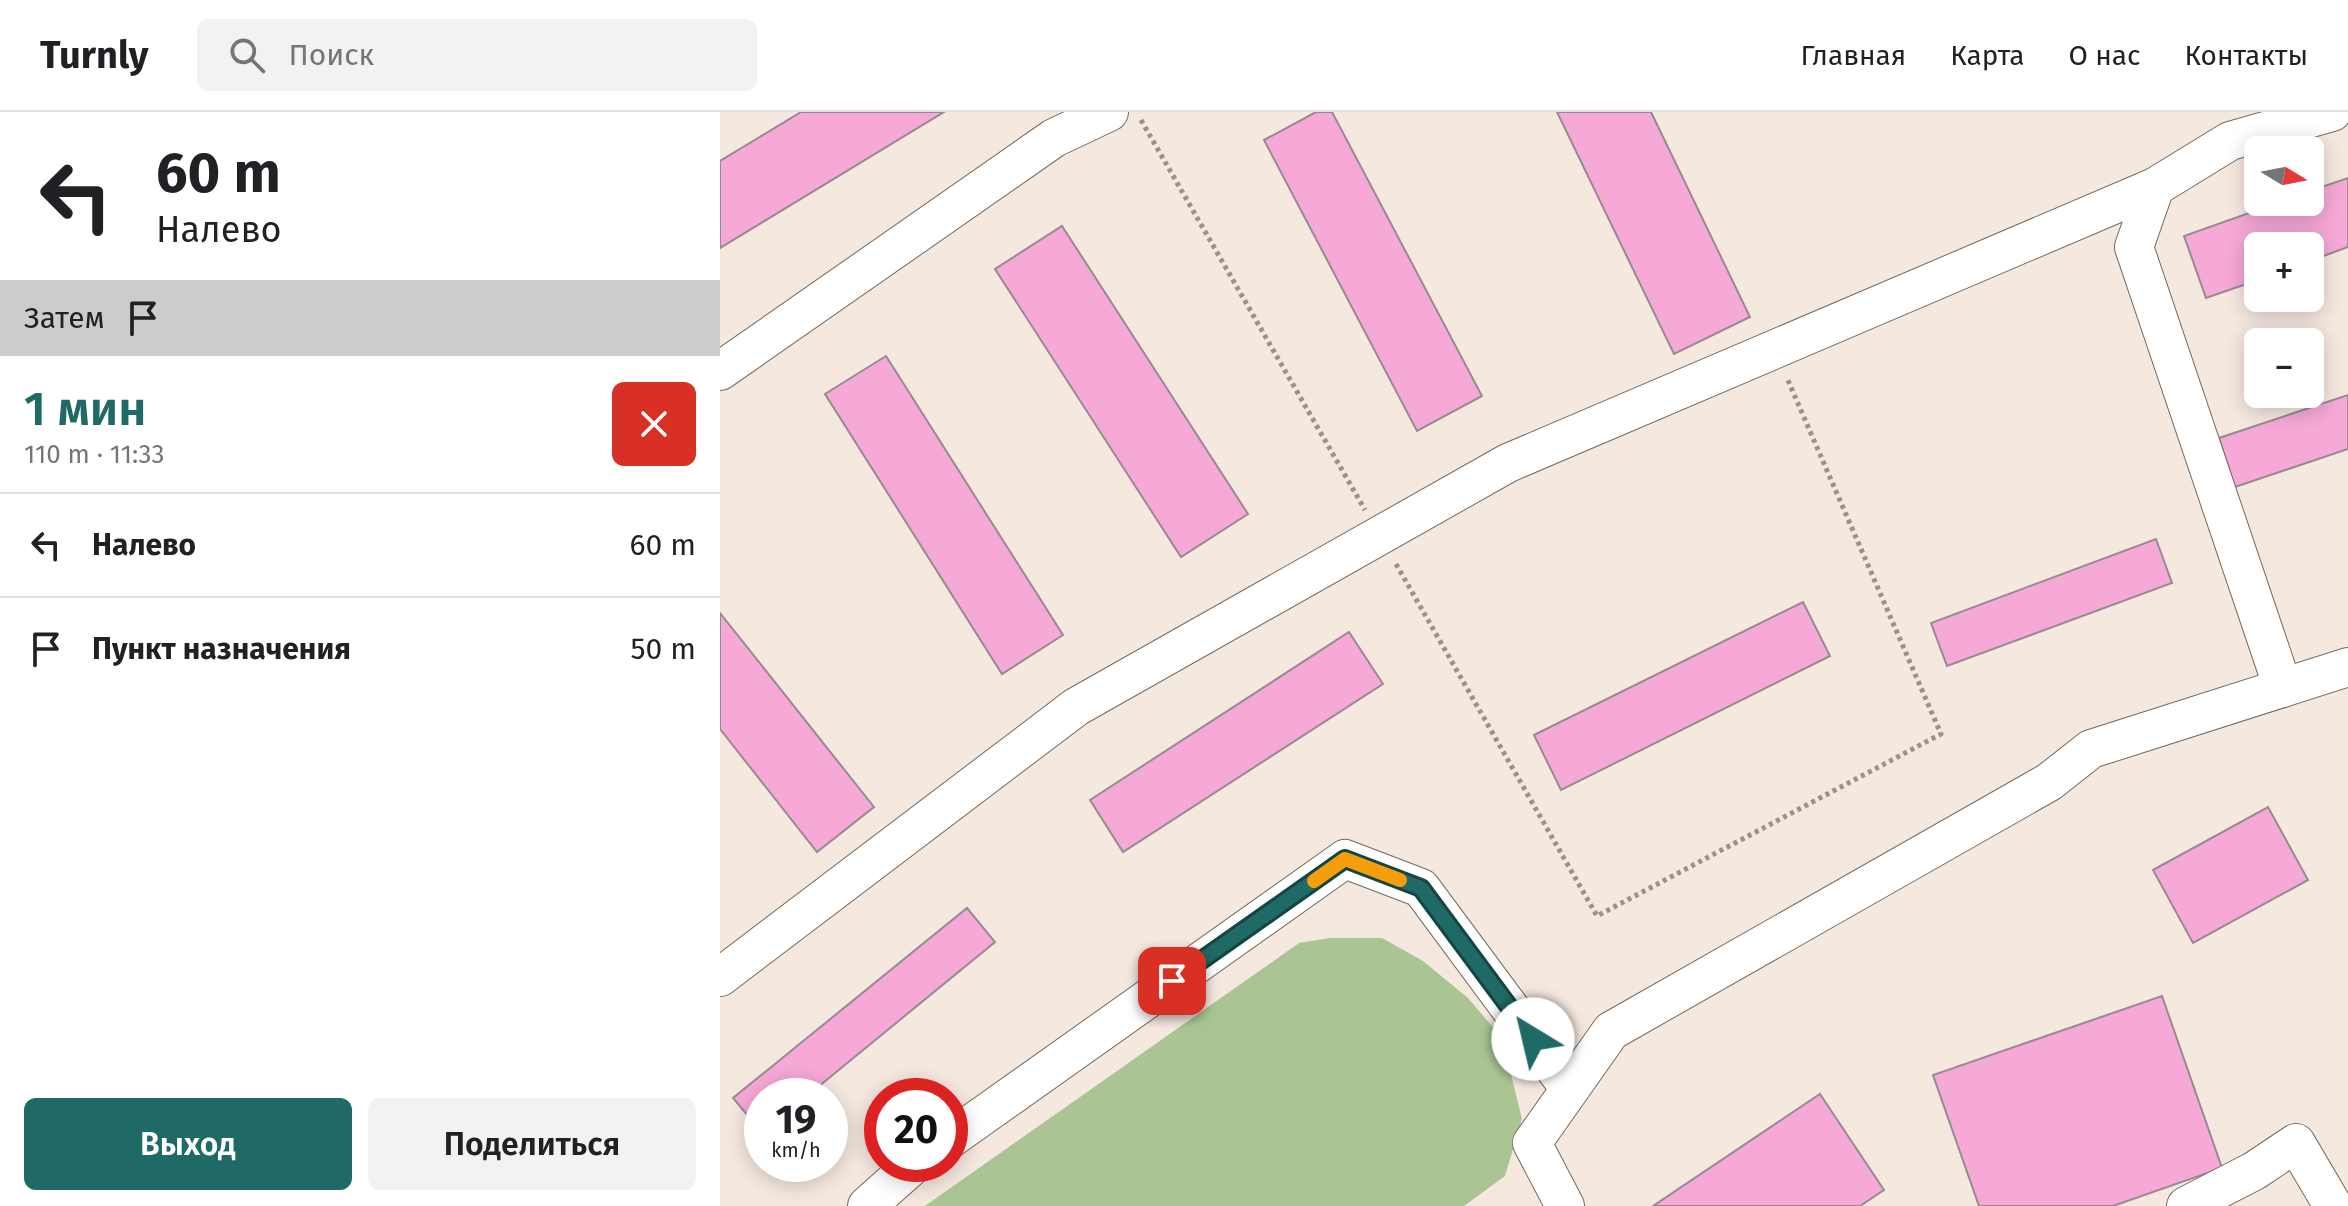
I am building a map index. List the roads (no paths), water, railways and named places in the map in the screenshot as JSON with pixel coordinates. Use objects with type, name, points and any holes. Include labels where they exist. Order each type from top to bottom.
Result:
[{"type":"lane","points":[[720,371],[1054,138],[1109,112]]},
{"type":"lane","points":[[720,977],[1076,707],[1508,463],[2155,187],[2230,141],[2332,112]]},
{"type":"lane","points":[[2155,187],[2134,247],[2283,688]]},
{"type":"lane","points":[[1565,1206],[1532,1143],[1611,1031],[2049,782],[2091,749],[2348,667]]},
{"type":"lane","points":[[968,1126],[1345,859],[1421,888],[1570,1089]]},
{"type":"lane","points":[[2186,1206],[2254,1171],[2296,1143],[2332,1205]]},
{"type":"lane","points":[[867,1206],[894,1182]]}]
